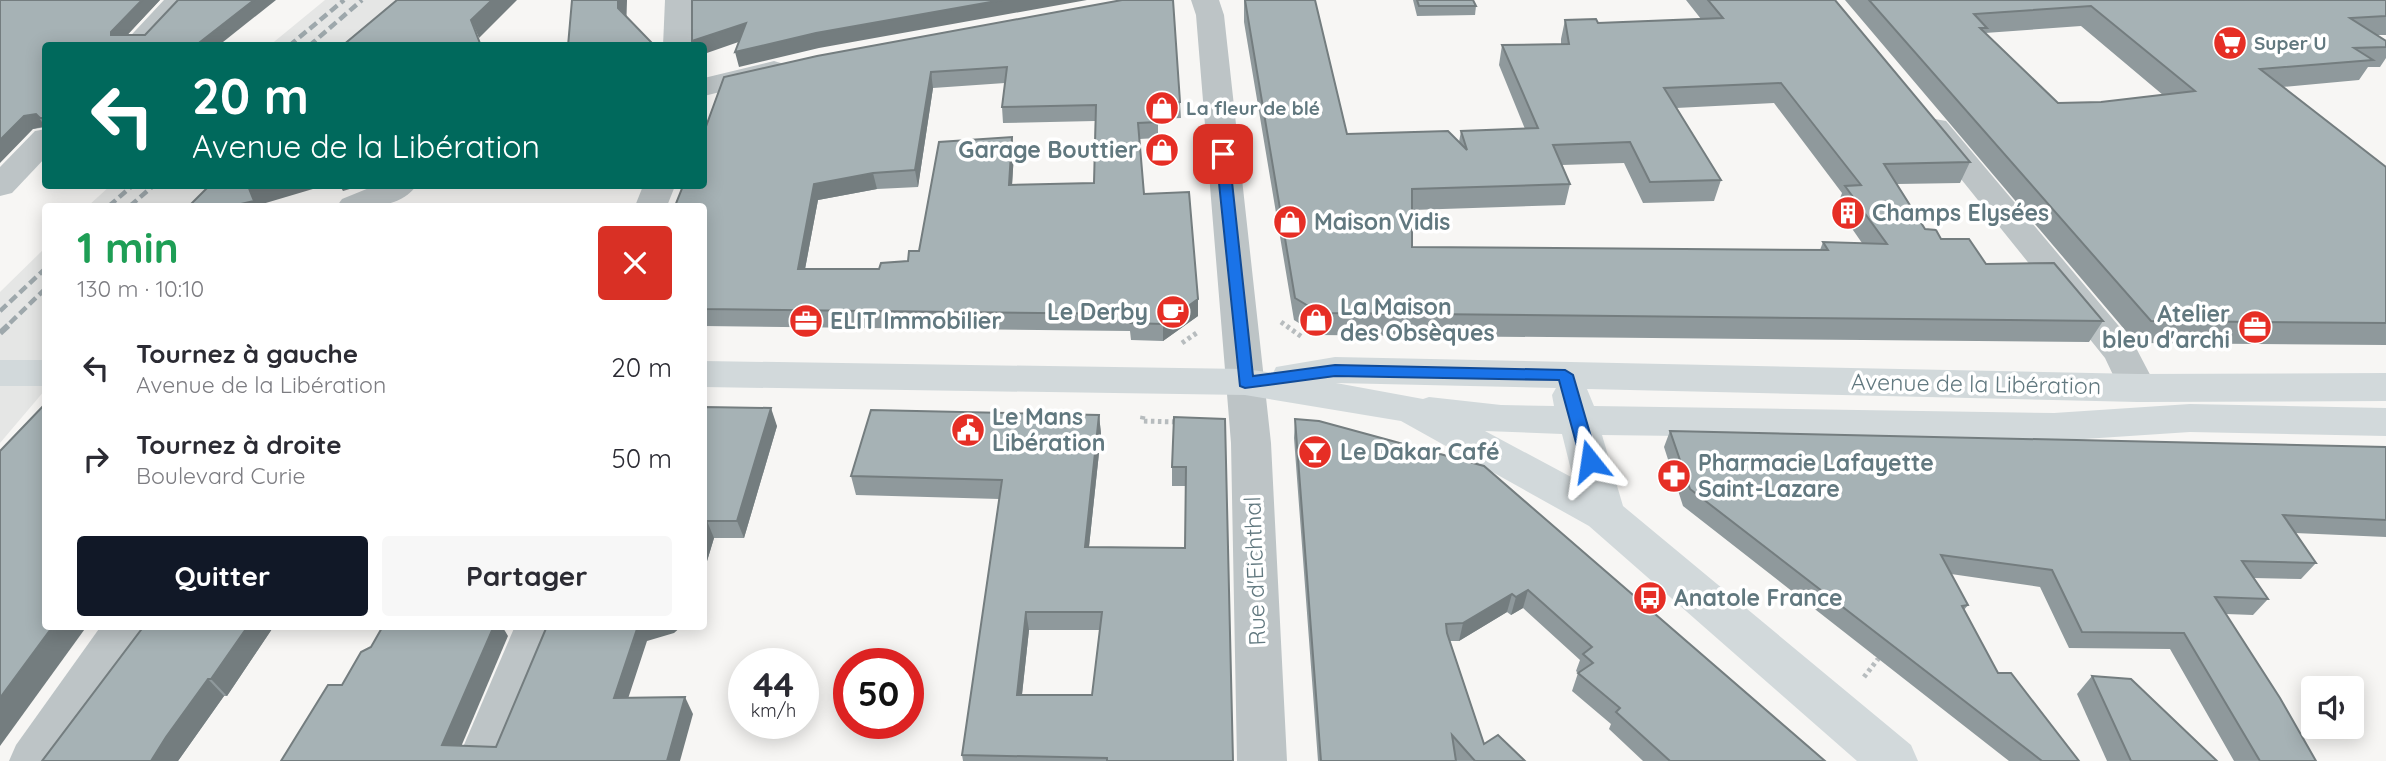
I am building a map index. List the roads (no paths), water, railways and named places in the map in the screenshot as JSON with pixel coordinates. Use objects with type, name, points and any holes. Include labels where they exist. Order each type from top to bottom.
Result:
[{"type":"main road","name":"Avenue de la Libération","points":[[1245,382],[1335,370],[2138,388],[2386,387]]},
{"type":"main road","points":[[0,373],[42,373]]},
{"type":"main road","points":[[707,374],[1245,382]]},
{"type":"main road","points":[[1565,375],[1604,514]]},
{"type":"main road","name":"Avenue de la Libération","points":[[1245,382],[1410,409],[1501,419],[2054,427],[2190,418],[2386,422]]},
{"type":"main road","points":[[1410,409],[1604,514],[1893,761]]},
{"type":"street","points":[[139,42],[178,0]]},
{"type":"street","points":[[677,42],[679,0]]},
{"type":"street","name":"Rue d'Eichthal","points":[[1205,0],[1210,15],[1251,443],[1262,761]]},
{"type":"street","points":[[707,86],[794,65]]},
{"type":"street","points":[[1916,105],[2121,354],[2138,388]]},
{"type":"street","points":[[0,186],[42,142]]},
{"type":"street","points":[[361,203],[394,189]]},
{"type":"street","points":[[34,761],[124,630]]},
{"type":"street","points":[[482,761],[536,630]]},
{"type":"railway","points":[[294,42],[344,0]]},
{"type":"railway","points":[[314,42],[362,0]]},
{"type":"railway","points":[[112,203],[129,189]]},
{"type":"railway","points":[[133,203],[150,189]]},
{"type":"railway","points":[[0,311],[42,272]]},
{"type":"railway","points":[[10,323],[42,292]]},
{"type":"railway","points":[[0,333],[12,322]]},
{"type":"place","name":"Super U","points":[[2230,43]]},
{"type":"place","name":"La fleur de blé","points":[[1162,108]]},
{"type":"place","name":"Garage Bouttier","points":[[1162,150]]},
{"type":"place","name":"Champs Elysées","points":[[1848,213]]},
{"type":"place","name":"Maison Vidis","points":[[1290,222]]},
{"type":"place","name":"Le Derby","points":[[1173,312]]},
{"type":"place","name":"La Maison des Obsèques","points":[[1316,320]]},
{"type":"place","name":"ELIT Immobilier","points":[[806,321]]},
{"type":"place","name":"Atelier bleu d'archi","points":[[2255,327]]},
{"type":"place","name":"Le Mans Libération","points":[[968,430]]},
{"type":"place","name":"Le Dakar Café","points":[[1315,452]]},
{"type":"place","name":"Pharmacie Lafayette Saint-Lazare","points":[[1674,476]]},
{"type":"place","name":"Anatole France","points":[[1650,598]]}]
